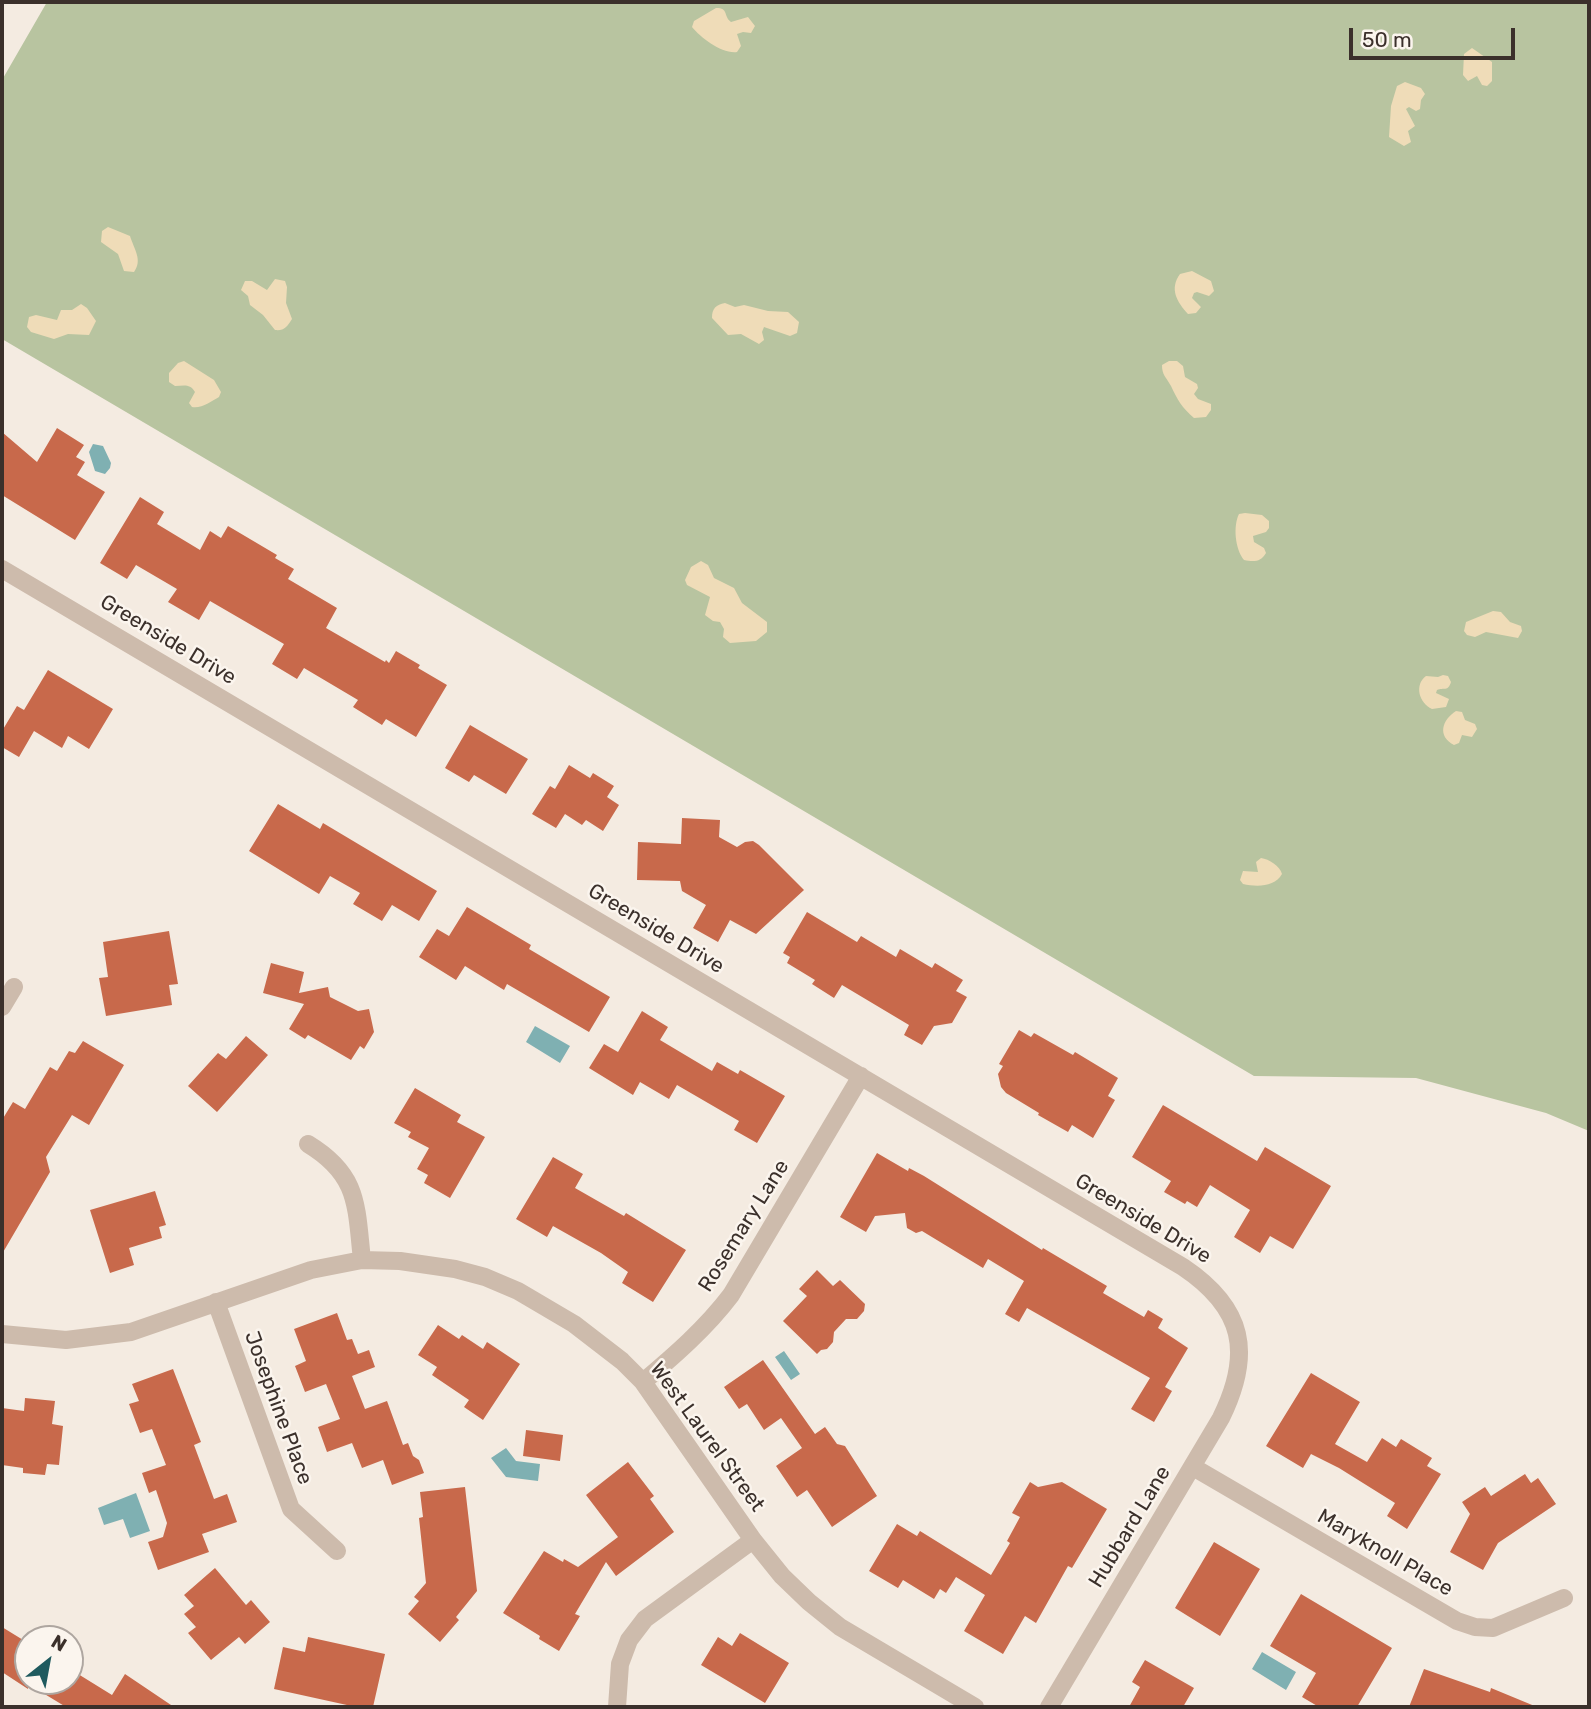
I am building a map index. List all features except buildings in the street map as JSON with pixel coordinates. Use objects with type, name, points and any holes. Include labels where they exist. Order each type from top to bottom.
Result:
[{"type":"street","name":"Greenside Drive","points":[[2,569],[1200,1279],[1227,1307],[1240,1344],[1240,1365]]},
{"type":"street","points":[[2,1007],[14,987]]},
{"type":"street","name":"Rosemary Lane","points":[[643,1382],[715,1316],[731,1295],[861,1076]]},
{"type":"street","points":[[308,1144],[328,1156],[342,1170],[357,1210],[362,1260]]},
{"type":"street","name":"West Laurel Street","points":[[2,1334],[66,1340],[131,1332],[311,1269],[362,1260],[400,1261],[455,1269],[485,1277],[518,1291],[574,1324],[643,1382],[753,1540],[782,1576],[808,1602],[841,1627],[975,1707]]},
{"type":"street","name":"Josephine Place","points":[[216,1302],[291,1509],[337,1551]]},
{"type":"street","name":"Hubbard Lane","points":[[1049,1707],[1193,1467],[1234,1392],[1240,1365]]},
{"type":"street","name":"Maryknoll Place","points":[[1193,1467],[1457,1621],[1475,1627],[1493,1628],[1564,1598]]},
{"type":"street","points":[[617,1707],[620,1664],[629,1640],[645,1619],[753,1540]]},
{"type":"green space","points":[[47,2],[1589,2],[1589,1131],[1546,1113],[1416,1078],[1254,1076],[2,339],[2,80]]},
{"type":"sand","points":[[716,8],[724,11],[731,22],[748,17],[755,26],[751,33],[737,34],[741,46],[737,52],[712,44],[692,27],[694,21]]},
{"type":"sand","points":[[1472,48],[1492,62],[1492,81],[1487,86],[1482,85],[1477,76],[1468,81],[1463,75],[1464,54]]},
{"type":"sand","points":[[1405,82],[1421,88],[1425,94],[1420,109],[1406,109],[1415,126],[1408,131],[1411,142],[1404,146],[1389,137],[1391,106],[1397,86]]},
{"type":"sand","points":[[108,227],[130,236],[138,259],[134,272],[124,271],[118,254],[101,242],[102,231]]},
{"type":"sand","points":[[1192,271],[1211,281],[1214,291],[1209,296],[1194,293],[1192,298],[1201,307],[1196,313],[1188,314],[1178,300],[1175,285],[1180,274]]},
{"type":"sand","points":[[275,279],[285,281],[286,303],[292,319],[281,330],[275,330],[263,315],[250,305],[248,296],[241,290],[245,281],[252,281],[267,290]]},
{"type":"sand","points":[[725,303],[735,307],[744,305],[768,311],[788,312],[799,322],[797,333],[790,336],[764,327],[764,340],[759,344],[741,334],[728,335],[712,318],[715,308]]},
{"type":"sand","points":[[81,304],[96,321],[89,335],[68,334],[54,339],[31,332],[27,327],[29,317],[36,315],[57,320],[61,310],[72,310]]},
{"type":"sand","points":[[184,361],[214,380],[221,392],[219,397],[203,406],[192,407],[189,403],[195,392],[193,389],[175,386],[169,382],[169,373],[178,363]]},
{"type":"sand","points":[[1177,361],[1183,366],[1185,377],[1197,384],[1198,388],[1194,394],[1198,399],[1211,404],[1211,410],[1206,417],[1194,418],[1180,403],[1163,371],[1162,365]]},
{"type":"sand","points":[[1239,514],[1262,515],[1269,521],[1266,532],[1253,536],[1254,542],[1264,548],[1266,553],[1257,561],[1244,560],[1237,544],[1237,519]]},
{"type":"sand","points":[[701,561],[708,565],[714,578],[734,588],[742,603],[767,622],[767,632],[756,641],[730,643],[723,637],[724,629],[720,622],[705,615],[710,597],[687,585],[685,580],[691,567]]},
{"type":"sand","points":[[1493,611],[1501,612],[1510,622],[1521,626],[1522,631],[1518,638],[1486,632],[1475,637],[1467,635],[1464,631],[1466,622]]},
{"type":"sand","points":[[1426,676],[1448,676],[1450,685],[1437,690],[1436,693],[1449,699],[1446,707],[1432,709],[1421,698],[1420,684]]},
{"type":"sand","points":[[1456,711],[1462,712],[1465,720],[1475,724],[1477,729],[1472,737],[1462,735],[1459,743],[1454,745],[1445,737],[1443,728],[1447,719]]},
{"type":"sand","points":[[1261,858],[1274,863],[1282,874],[1265,885],[1243,884],[1240,880],[1243,871],[1258,872],[1256,862]]},
{"type":"water","points":[[93,444],[103,446],[111,463],[105,474],[95,471],[89,452]]},
{"type":"water","points":[[535,1026],[570,1046],[560,1063],[526,1042]]},
{"type":"water","points":[[784,1351],[800,1374],[791,1380],[775,1357]]},
{"type":"water","points":[[506,1448],[516,1461],[540,1464],[538,1481],[506,1477],[491,1458]]},
{"type":"water","points":[[136,1493],[150,1531],[130,1538],[123,1519],[104,1525],[98,1508]]},
{"type":"water","points":[[1262,1652],[1296,1672],[1286,1690],[1252,1669]]}]
